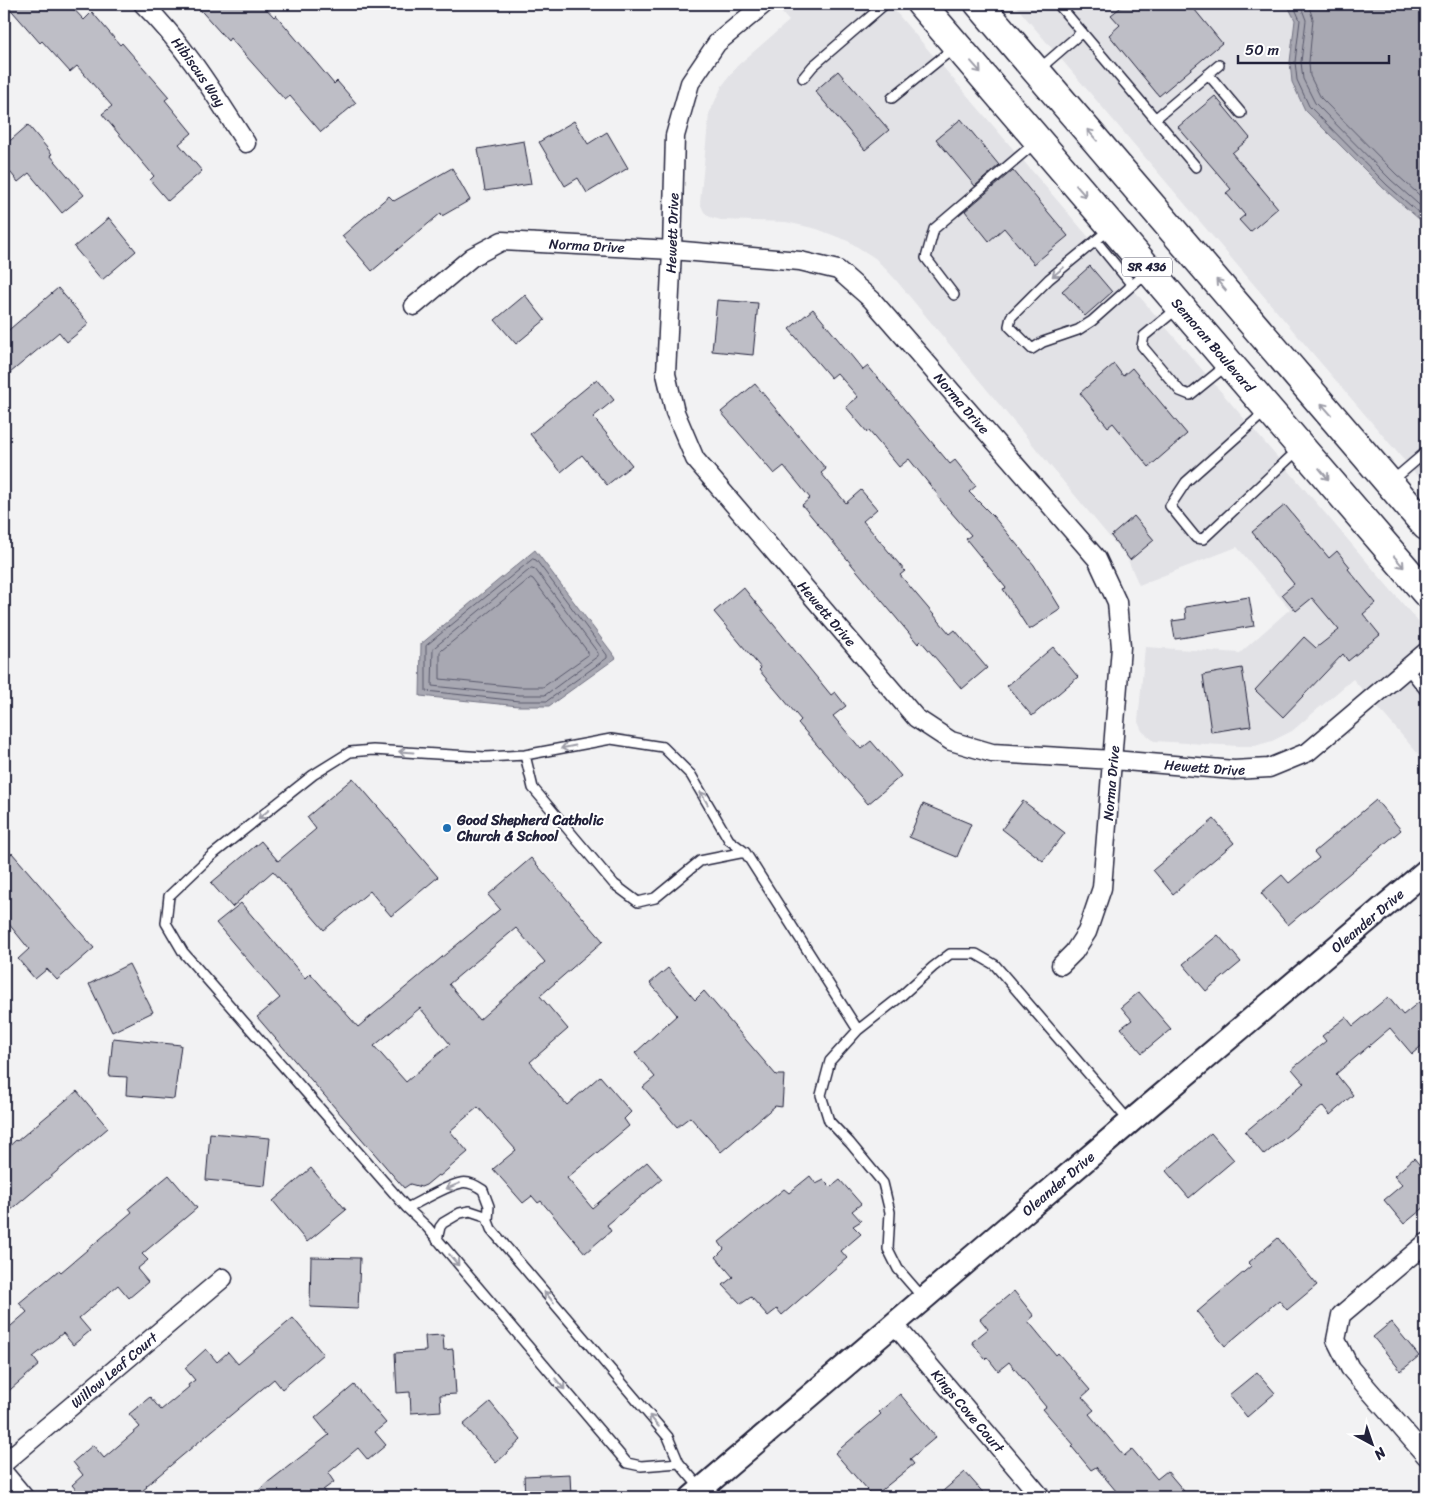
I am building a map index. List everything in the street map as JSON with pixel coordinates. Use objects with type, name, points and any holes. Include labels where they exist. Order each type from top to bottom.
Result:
[{"type":"main road","name":"Semoran Boulevard","points":[[921,4],[1038,140],[1104,234],[1141,278],[1181,306],[1426,594]]},
{"type":"main road","name":"SR 436","points":[[980,4],[1426,526]]},
{"type":"street","name":"Hibiscus Way","points":[[143,4],[156,17],[198,69],[246,143]]},
{"type":"street","name":"Hewett Drive","points":[[764,4],[717,43],[690,83],[675,136],[666,374],[676,412],[695,459],[916,718],[951,741],[992,753],[1234,770],[1269,768],[1308,752],[1426,652]]},
{"type":"street","name":"Norma Drive","points":[[414,306],[472,257],[502,241],[672,250],[800,261],[838,270],[872,300],[1097,559],[1117,602],[1122,648],[1102,888],[1087,932],[1074,952],[1061,965]]},
{"type":"street","name":"Oleander Drive","points":[[696,1493],[1426,871]]},
{"type":"street","points":[[1426,1243],[1341,1315],[1336,1340],[1350,1368],[1426,1456]]},
{"type":"street","name":"Willow Leaf Court","points":[[4,1463],[223,1278]]},
{"type":"street","name":"Kings Cove Court","points":[[894,1324],[1040,1497]]},
{"type":"street","points":[[4,1473],[24,1497]]},
{"type":"lane","points":[[803,78],[813,66],[885,4]]},
{"type":"lane","points":[[1058,4],[1196,167]]},
{"type":"lane","points":[[1037,71],[1082,32]]},
{"type":"lane","points":[[892,98],[957,45]]},
{"type":"lane","points":[[1155,119],[1219,65]]},
{"type":"lane","points":[[1208,74],[1241,113]]},
{"type":"lane","points":[[954,295],[926,258],[934,229],[1038,140]]},
{"type":"lane","points":[[1104,234],[1049,279],[1012,317],[1009,326],[1032,349],[1043,342],[1078,330],[1092,321],[1141,278]]},
{"type":"lane","points":[[1181,306],[1144,336],[1142,346],[1180,391],[1190,394],[1229,363]]},
{"type":"lane","points":[[1268,409],[1186,482],[1170,506],[1196,538],[1203,539],[1301,447]]},
{"type":"lane","points":[[1390,483],[1426,452]]},
{"type":"lane","points":[[1407,668],[1426,692]]},
{"type":"lane","points":[[679,1463],[641,1466],[627,1463],[427,1227],[407,1208],[184,952],[166,923],[169,896],[211,856],[312,775],[350,752],[374,750],[485,757],[525,755],[611,739],[663,747],[691,775],[728,840],[745,852],[858,1030]]},
{"type":"lane","points":[[525,755],[533,788],[614,884],[638,902],[655,898],[700,861],[745,852]]},
{"type":"lane","points":[[924,1299],[898,1269],[888,1249],[890,1212],[884,1183],[829,1121],[821,1095],[830,1061],[858,1030],[950,954],[976,954],[995,965],[1130,1122]]},
{"type":"lane","points":[[407,1208],[462,1182],[472,1184],[483,1190],[488,1206],[488,1221],[492,1229],[668,1437],[679,1463],[696,1493]]},
{"type":"lane","points":[[437,1240],[440,1227],[460,1213],[470,1211],[488,1217]]},
{"type":"shaded area","points":[[774,4],[889,4],[1426,631],[1426,763],[1353,679],[1292,731],[1272,741],[1255,746],[1154,741],[1142,731],[1138,722],[1145,647],[1240,653],[1290,609],[1237,547],[1139,585],[1127,558],[895,279],[875,258],[848,241],[817,229],[786,222],[721,220],[710,217],[704,212],[700,203],[709,114],[722,86],[737,66],[789,21]]},
{"type":"shaded area","points":[[1014,4],[1426,4],[1426,486]]},
{"type":"water","points":[[1287,4],[1426,4],[1426,225],[1383,188],[1305,110],[1292,82],[1290,62],[1295,20]]},
{"type":"water","points":[[535,550],[616,658],[549,706],[519,706],[420,696],[421,644]]},
{"type":"building","points":[[6,4],[69,4],[84,20],[92,12],[169,97],[165,100],[192,133],[179,144],[202,171],[168,201],[150,180],[154,176],[102,114],[112,106],[77,66],[70,72],[42,41],[40,43]]},
{"type":"building","points":[[195,4],[262,4],[274,17],[276,15],[334,84],[337,81],[356,103],[321,132],[290,96],[285,100],[230,38],[228,41]]},
{"type":"building","points":[[1125,4],[1190,4],[1222,43],[1159,96],[1109,35],[1120,25],[1111,15]]},
{"type":"building","points":[[838,71],[889,130],[865,150],[815,91]]},
{"type":"building","points":[[1215,96],[1250,138],[1232,153],[1278,208],[1250,232],[1239,220],[1245,215],[1226,193],[1231,189],[1178,127]]},
{"type":"building","points":[[961,119],[999,165],[975,186],[936,139]]},
{"type":"building","points":[[574,121],[588,144],[607,132],[628,168],[587,193],[578,178],[565,186],[539,142]]},
{"type":"building","points":[[28,125],[52,154],[50,155],[84,195],[62,213],[29,173],[18,182],[4,164],[4,146]]},
{"type":"building","points":[[524,141],[531,184],[485,191],[478,149]]},
{"type":"building","points":[[452,168],[470,200],[442,216],[441,213],[372,271],[342,236],[389,196],[394,201]]},
{"type":"building","points":[[1013,170],[1068,236],[1034,264],[1004,228],[989,241],[965,211]]},
{"type":"building","points":[[109,218],[136,251],[102,280],[74,247]]},
{"type":"building","points":[[1090,266],[1112,292],[1085,316],[1062,291]]},
{"type":"building","points":[[58,288],[89,324],[67,342],[59,332],[4,378],[4,334]]},
{"type":"building","points":[[525,295],[545,320],[516,344],[495,320]]},
{"type":"building","points":[[717,300],[758,303],[753,355],[712,351]]},
{"type":"building","points":[[813,309],[863,370],[868,366],[950,464],[955,460],[976,486],[969,492],[993,516],[1034,565],[1061,609],[1029,630],[1003,589],[1006,588],[966,539],[971,535],[937,496],[909,459],[899,467],[869,431],[867,432],[846,407],[858,397],[837,373],[831,378],[789,329]]},
{"type":"building","points":[[1114,364],[1123,376],[1132,368],[1187,434],[1149,467],[1113,423],[1108,427],[1080,393]]},
{"type":"building","points":[[597,379],[614,400],[593,417],[632,465],[607,485],[582,455],[561,472],[530,434]]},
{"type":"building","points":[[755,384],[826,469],[821,473],[846,503],[861,490],[877,509],[863,521],[905,571],[900,575],[950,634],[955,630],[987,668],[962,689],[921,641],[918,644],[802,505],[810,498],[784,466],[774,474],[721,412]]},
{"type":"building","points":[[1285,505],[1329,558],[1337,551],[1350,567],[1348,569],[1376,603],[1363,614],[1380,635],[1348,661],[1343,654],[1283,717],[1255,690],[1304,637],[1316,648],[1339,630],[1312,598],[1296,611],[1282,594],[1294,584],[1252,532]]},
{"type":"building","points":[[1134,516],[1154,540],[1130,560],[1111,536]]},
{"type":"building","points":[[743,587],[831,695],[835,692],[846,706],[833,716],[861,749],[871,741],[901,776],[868,804],[798,723],[801,720],[714,612]]},
{"type":"building","points":[[1249,597],[1254,626],[1175,639],[1172,621],[1186,619],[1185,607]]},
{"type":"building","points":[[1053,647],[1078,677],[1032,716],[1007,686]]},
{"type":"building","points":[[1242,668],[1251,726],[1211,732],[1203,675]]},
{"type":"building","points":[[353,778],[438,877],[391,916],[370,891],[324,930],[273,871],[232,907],[211,883],[261,841],[278,861],[316,829],[307,817]]},
{"type":"building","points":[[1376,800],[1401,830],[1288,925],[1261,893],[1282,875],[1289,883],[1319,858],[1314,852]]},
{"type":"building","points":[[1023,801],[1065,833],[1043,861],[1002,829]]},
{"type":"building","points":[[923,804],[971,824],[957,857],[909,837]]},
{"type":"building","points":[[1214,819],[1234,843],[1173,894],[1153,870]]},
{"type":"building","points":[[12,853],[94,948],[57,980],[47,969],[35,979],[18,959],[29,949],[4,918],[4,860]]},
{"type":"building","points":[[531,858],[603,941],[540,996],[568,1029],[530,1062],[567,1105],[600,1076],[631,1112],[624,1119],[629,1126],[567,1178],[592,1208],[647,1162],[662,1179],[607,1225],[611,1231],[585,1253],[541,1201],[538,1203],[532,1196],[523,1203],[493,1169],[516,1150],[478,1107],[450,1131],[468,1152],[440,1176],[438,1175],[426,1185],[421,1187],[410,1184],[404,1188],[257,1017],[280,998],[216,923],[241,903],[305,978],[310,973],[358,1027],[500,909],[488,895]],"holes":[[[516,928],[545,962],[479,1020],[449,984]],[[420,1008],[450,1044],[406,1082],[374,1046]]]},
{"type":"building","points":[[1218,935],[1241,962],[1206,991],[1183,964]]},
{"type":"building","points":[[129,964],[153,1012],[112,1032],[89,984]]},
{"type":"building","points":[[668,968],[695,1000],[704,991],[776,1075],[784,1075],[782,1107],[775,1106],[721,1152],[690,1117],[677,1127],[643,1087],[655,1077],[635,1053],[677,1015],[650,983]]},
{"type":"building","points":[[1139,992],[1171,1029],[1142,1053],[1121,1028],[1132,1020],[1121,1007]]},
{"type":"building","points":[[1388,997],[1403,1015],[1419,1002],[1426,1011],[1426,1042],[1412,1054],[1390,1028],[1336,1074],[1353,1095],[1330,1115],[1323,1106],[1264,1155],[1245,1132],[1304,1083],[1292,1069],[1326,1041],[1322,1036],[1346,1017],[1353,1026]]},
{"type":"building","points":[[113,1038],[181,1045],[174,1099],[126,1095],[127,1077],[109,1076]]},
{"type":"building","points":[[77,1091],[108,1128],[4,1216],[4,1151]]},
{"type":"building","points":[[210,1133],[270,1138],[265,1186],[206,1180]]},
{"type":"building","points":[[1211,1133],[1234,1160],[1189,1198],[1166,1171]]},
{"type":"building","points":[[1414,1158],[1426,1173],[1426,1206],[1404,1224],[1384,1200],[1402,1185],[1394,1176]]},
{"type":"building","points":[[311,1168],[346,1210],[307,1242],[273,1201]]},
{"type":"building","points":[[169,1175],[197,1208],[142,1254],[148,1260],[137,1269],[148,1282],[129,1298],[118,1285],[79,1318],[90,1331],[73,1345],[63,1333],[33,1357],[39,1365],[4,1395],[4,1332],[27,1312],[19,1303],[59,1270],[61,1272],[132,1212],[129,1208]]},
{"type":"building","points":[[810,1176],[816,1184],[824,1180],[831,1187],[840,1180],[861,1204],[852,1211],[861,1221],[853,1226],[861,1234],[841,1251],[847,1258],[782,1315],[777,1309],[768,1316],[751,1297],[741,1304],[723,1285],[733,1277],[716,1257],[724,1249],[719,1242],[784,1189],[789,1193]]},
{"type":"building","points":[[1278,1238],[1317,1285],[1287,1310],[1279,1300],[1225,1346],[1197,1312],[1251,1266],[1248,1263]]},
{"type":"building","points":[[311,1257],[360,1258],[358,1309],[310,1307]]},
{"type":"building","points":[[1014,1291],[1034,1316],[1028,1321],[1056,1355],[1058,1353],[1090,1390],[1082,1397],[1094,1410],[1089,1414],[1124,1456],[1132,1449],[1157,1479],[1167,1471],[1189,1497],[1121,1497],[1096,1467],[1091,1470],[1072,1447],[1074,1445],[1043,1409],[1046,1407],[1009,1362],[998,1371],[987,1357],[985,1359],[972,1342],[988,1329],[980,1319]]},
{"type":"building","points":[[293,1318],[323,1354],[282,1389],[274,1379],[134,1497],[82,1497],[72,1485],[83,1475],[73,1462],[93,1445],[104,1458],[140,1427],[129,1414],[150,1397],[161,1410],[189,1387],[188,1385],[195,1380],[185,1368],[206,1349],[217,1362],[228,1352],[238,1364]]},
{"type":"building","points":[[1391,1322],[1419,1356],[1401,1371],[1373,1337]]},
{"type":"building","points":[[443,1335],[444,1350],[453,1349],[456,1394],[440,1395],[441,1411],[411,1413],[410,1392],[397,1393],[395,1353],[426,1351],[425,1336]]},
{"type":"building","points":[[1257,1372],[1275,1393],[1247,1417],[1229,1395]]},
{"type":"building","points":[[354,1385],[386,1423],[375,1432],[386,1445],[368,1460],[358,1448],[328,1473],[334,1482],[323,1490],[328,1497],[252,1497],[329,1435],[315,1418]]},
{"type":"building","points":[[900,1394],[936,1437],[910,1459],[914,1464],[873,1497],[835,1453],[881,1414],[879,1412]]},
{"type":"building","points":[[490,1402],[521,1440],[496,1463],[463,1425]]},
{"type":"building","points":[[965,1472],[987,1497],[936,1497]]},
{"type":"building","points":[[570,1474],[571,1497],[525,1497],[524,1476]]},
{"type":"place","name":"Good Shepherd Catholic Church & School","points":[[447,828]]}]
